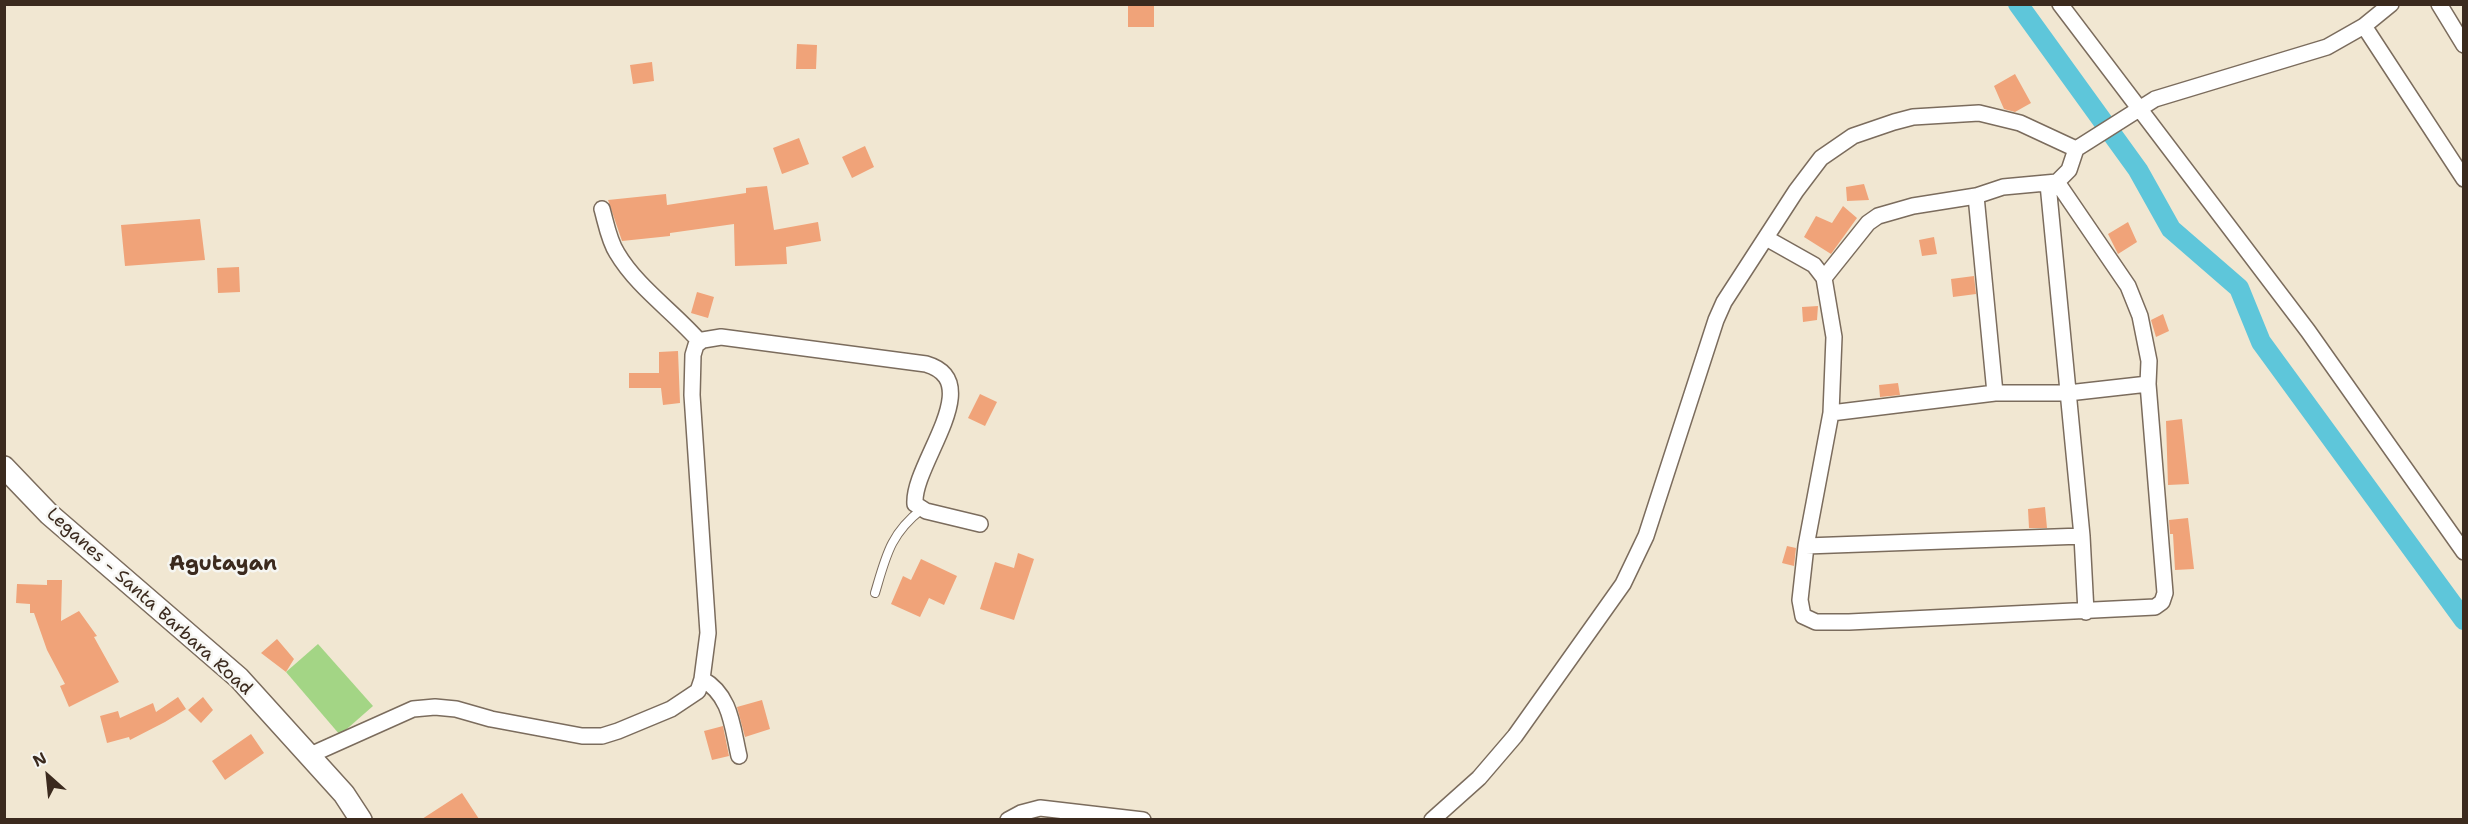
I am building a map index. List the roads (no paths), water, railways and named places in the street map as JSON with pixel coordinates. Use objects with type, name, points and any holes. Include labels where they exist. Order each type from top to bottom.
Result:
[{"type":"main road","name":"Leganes - Santa Barbara Road","points":[[4,467],[49,514],[239,678],[344,794],[362,819]]},
{"type":"street","points":[[2060,4],[2308,331],[2463,552]]},
{"type":"street","points":[[1824,278],[1868,223],[1878,216],[1913,206],[1976,196],[2003,187],[2052,183],[2069,170],[2083,145],[2122,121],[2138,108],[2174,91],[2327,47],[2364,26],[2391,4]]},
{"type":"street","points":[[2439,4],[2463,45]]},
{"type":"street","points":[[2364,26],[2463,179]]},
{"type":"street","points":[[1432,819],[1479,778],[1515,736],[1623,584],[1646,536],[1716,320],[1724,302],[1821,158],[1853,136],[1894,122],[1912,117],[1979,113],[2083,145]]},
{"type":"street","points":[[1766,238],[1814,265],[1824,278],[1834,337],[1831,413],[1806,546],[1800,610],[1808,620],[1816,622],[2086,612],[2155,607],[2162,602],[2165,593],[2146,336],[2128,286],[2052,183]]},
{"type":"street","points":[[2052,183],[2068,393],[2082,536],[2086,612]]},
{"type":"street","points":[[1976,196],[1995,393]]},
{"type":"street","points":[[602,209],[616,252],[627,268],[677,316],[700,342]]},
{"type":"street","points":[[308,756],[413,709],[435,707],[582,736],[602,735],[618,731],[690,698],[698,691],[702,679],[708,633],[692,395],[693,355],[700,342],[721,337],[926,364],[940,369],[947,376],[951,394],[947,416],[921,469],[914,491],[915,504],[922,509],[980,524]]},
{"type":"street","points":[[1831,413],[1995,393],[2068,393],[2148,384]]},
{"type":"street","points":[[1806,546],[2082,536]]},
{"type":"street","points":[[702,679],[717,687],[722,694],[729,711],[739,756]]},
{"type":"street","points":[[1008,819],[1040,808],[1143,819]]},
{"type":"lane","points":[[875,593],[890,544],[905,523],[922,509]]},
{"type":"waterway","points":[[2018,4],[2138,170],[2171,229],[2239,288],[2261,342],[2464,620]]},
{"type":"district","name":"Agutayan","points":[[223,565]]}]
